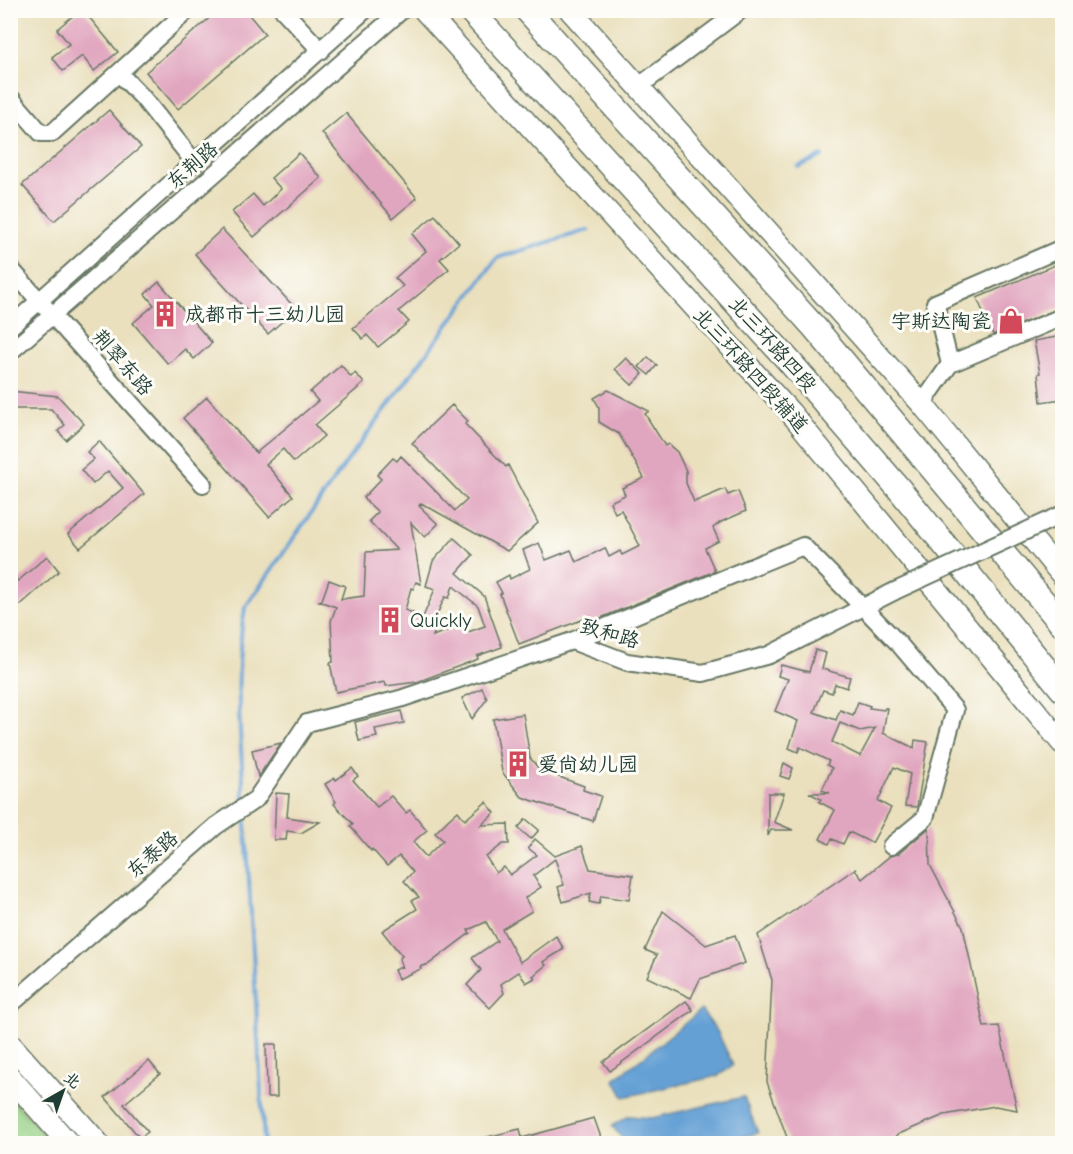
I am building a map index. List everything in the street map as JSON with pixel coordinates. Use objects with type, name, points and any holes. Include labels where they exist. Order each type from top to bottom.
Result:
[{"type":"highway","name":"北三环路四段","points":[[470,10],[789,361],[900,490],[1062,689]]},
{"type":"highway","name":"北三环路四段","points":[[527,10],[815,328],[1062,624]]},
{"type":"main road","name":"北三环路四段辅道","points":[[424,10],[790,412],[1062,743]]},
{"type":"main road","points":[[570,10],[922,404],[1062,574]]},
{"type":"main road","points":[[10,1044],[99,1143]]},
{"type":"main road","points":[[10,1077],[69,1143]]},
{"type":"street","points":[[10,97],[41,133],[52,133],[188,10]]},
{"type":"street","points":[[283,10],[321,51]]},
{"type":"street","name":"东荆路","points":[[10,327],[365,10]]},
{"type":"street","name":"东荆路","points":[[10,352],[402,10]]},
{"type":"street","points":[[638,87],[741,10]]},
{"type":"street","points":[[119,73],[143,98],[195,163]]},
{"type":"street","points":[[950,364],[935,303],[1062,248]]},
{"type":"street","name":"荆翠东路","points":[[10,268],[202,484]]},
{"type":"street","points":[[922,404],[950,364],[1062,317]]},
{"type":"street","name":"致和路","points":[[307,723],[400,699],[572,641],[627,662],[704,674],[769,655],[895,591],[1062,514]]},
{"type":"street","points":[[572,641],[803,546],[856,600]]},
{"type":"street","points":[[870,614],[899,644],[955,710],[925,818],[891,846]]},
{"type":"street","name":"东泰路","points":[[10,1005],[216,826],[255,799],[307,723]]},
{"type":"green space","points":[[11,1098],[51,1143],[11,1143]]},
{"type":"water","points":[[701,1010],[717,1031],[733,1065],[718,1076],[624,1097],[614,1079]]},
{"type":"water","points":[[744,1097],[758,1133],[717,1143],[626,1143],[612,1126],[629,1116],[652,1118]]},
{"type":"building","points":[[83,10],[118,52],[94,71],[82,56],[63,71],[52,57],[69,44],[57,29]]},
{"type":"building","points":[[219,10],[245,10],[265,34],[178,109],[146,72]]},
{"type":"building","points":[[109,110],[141,147],[54,221],[22,185]]},
{"type":"building","points":[[346,113],[417,198],[393,218],[322,133]]},
{"type":"building","points":[[299,153],[321,178],[254,237],[232,212],[253,194],[263,206],[281,189],[271,178]]},
{"type":"building","points":[[435,215],[459,243],[440,259],[449,269],[399,311],[409,322],[378,347],[367,335],[363,339],[353,328],[403,286],[395,278],[426,251],[412,234]]},
{"type":"building","points":[[222,229],[296,309],[268,334],[195,254]]},
{"type":"building","points":[[1062,262],[1062,307],[993,335],[977,298]]},
{"type":"building","name":"成都市十三幼儿园","points":[[159,282],[212,343],[194,359],[185,349],[168,364],[133,323],[154,305],[145,294]]},
{"type":"building","points":[[1062,336],[1062,399],[1041,402],[1038,374],[1040,373],[1034,341]]},
{"type":"building","points":[[648,357],[657,365],[649,375],[639,367]]},
{"type":"building","points":[[626,358],[643,374],[632,385],[615,369]]},
{"type":"building","points":[[341,365],[351,377],[355,373],[364,383],[315,425],[324,436],[294,462],[283,449],[266,464],[293,496],[269,517],[183,418],[207,397],[256,453],[318,401],[310,392]]},
{"type":"building","points":[[608,390],[649,411],[645,414],[665,446],[668,444],[677,452],[686,471],[686,483],[694,502],[725,489],[728,495],[738,491],[746,511],[713,528],[719,541],[705,548],[715,571],[586,624],[584,619],[519,644],[496,582],[509,575],[510,579],[530,569],[523,550],[539,543],[546,560],[571,550],[576,562],[605,548],[609,557],[620,551],[622,555],[640,546],[621,510],[615,513],[610,502],[625,495],[622,488],[644,478],[619,434],[599,422],[599,407],[594,398]]},
{"type":"building","points":[[10,391],[58,396],[84,424],[66,440],[58,431],[65,425],[51,409],[10,409]]},
{"type":"building","points":[[452,405],[468,421],[465,424],[506,467],[508,465],[538,523],[507,551],[421,503],[419,506],[438,524],[425,537],[411,523],[421,584],[416,582],[413,589],[411,588],[405,610],[423,617],[435,589],[426,586],[433,561],[454,538],[473,555],[457,573],[484,596],[502,647],[477,656],[478,659],[417,682],[386,686],[385,682],[336,692],[330,663],[333,662],[331,621],[336,607],[319,601],[322,600],[329,580],[345,586],[341,599],[364,596],[366,552],[397,550],[369,521],[378,512],[363,498],[381,479],[377,475],[393,458],[397,461],[401,456],[455,511],[467,500],[412,443]],"holes":[[[453,586],[478,606],[485,626],[468,632],[465,624],[433,636],[438,623],[434,621],[445,597],[449,598]]]},
{"type":"building","points":[[99,441],[144,494],[80,548],[68,534],[123,488],[108,471],[93,484],[81,470],[94,459],[87,452]]},
{"type":"building","points":[[47,556],[59,571],[10,614],[10,573],[18,581]]},
{"type":"building","points":[[815,650],[826,653],[822,669],[850,677],[847,688],[835,684],[832,693],[823,690],[814,712],[836,720],[840,710],[853,715],[858,702],[870,706],[869,708],[884,710],[887,708],[883,733],[914,748],[915,740],[928,742],[917,807],[905,806],[910,774],[894,767],[878,801],[891,808],[872,843],[849,832],[843,844],[832,839],[829,844],[820,839],[835,810],[819,802],[821,799],[809,793],[830,793],[822,790],[832,768],[827,765],[829,761],[800,747],[798,752],[789,748],[798,721],[775,711],[788,679],[778,676],[781,665],[809,672]],"holes":[[[840,723],[860,731],[875,728],[860,756],[832,742]]]},
{"type":"building","points":[[482,688],[487,699],[472,719],[462,698]]},
{"type":"building","points":[[401,711],[404,723],[375,729],[377,737],[359,741],[355,722]]},
{"type":"building","name":"爱尚幼儿园","points":[[523,714],[530,758],[540,770],[584,786],[583,790],[601,796],[593,821],[522,797],[502,772],[493,719]]},
{"type":"building","points":[[281,743],[258,777],[252,750]]},
{"type":"building","points":[[784,763],[793,768],[789,779],[780,776]]},
{"type":"building","points":[[352,768],[358,776],[353,780],[377,807],[391,796],[406,813],[410,810],[427,830],[413,842],[426,857],[443,840],[435,833],[448,820],[458,811],[465,820],[486,802],[495,813],[481,825],[508,824],[509,844],[503,844],[486,857],[496,873],[504,867],[510,875],[537,855],[528,848],[535,839],[555,856],[582,846],[590,869],[633,875],[629,900],[601,896],[599,904],[589,902],[591,893],[563,902],[558,887],[564,885],[555,859],[533,876],[541,887],[525,898],[532,911],[502,929],[520,962],[556,936],[564,949],[543,962],[546,965],[533,976],[535,978],[526,983],[519,972],[501,984],[504,993],[490,1008],[467,985],[481,970],[472,958],[497,941],[486,922],[468,930],[470,933],[429,964],[398,979],[394,970],[402,967],[399,959],[402,956],[382,931],[417,909],[412,900],[419,897],[404,881],[413,872],[399,856],[387,866],[372,849],[371,851],[350,826],[353,824],[334,804],[336,802],[325,784],[335,778],[336,780]]},
{"type":"building","points":[[276,793],[289,794],[287,817],[320,822],[301,833],[287,831],[286,840],[274,840]]},
{"type":"building","points":[[768,793],[784,793],[774,822],[793,830],[771,830],[768,836]]},
{"type":"building","points":[[526,819],[539,830],[531,839],[518,828]]},
{"type":"building","points":[[929,828],[930,865],[963,927],[984,1027],[999,1026],[1017,1110],[995,1106],[944,1115],[899,1134],[886,1143],[789,1143],[767,1082],[772,980],[758,935],[855,869],[862,879],[890,856],[898,854]]},
{"type":"building","points":[[663,911],[706,945],[735,935],[745,963],[700,979],[691,998],[647,977],[657,955],[645,950]]},
{"type":"building","points":[[686,1001],[693,1010],[610,1071],[603,1062]]},
{"type":"building","points":[[266,1044],[276,1044],[277,1097],[267,1097]]},
{"type":"building","points":[[149,1061],[160,1074],[124,1104],[148,1132],[140,1138],[105,1097]]},
{"type":"building","points":[[594,1118],[603,1143],[476,1143],[475,1140],[520,1129],[522,1138]]},
{"type":"waterway","points":[[798,167],[822,156]]},
{"type":"waterway","points":[[244,801],[239,656],[245,608],[345,464],[497,258],[588,230]]},
{"type":"waterway","points":[[245,811],[264,1144]]},
{"type":"place","name":"成都市十三幼儿园","points":[[165,314]]},
{"type":"place","name":"宇斯达陶瓷","points":[[1011,321]]},
{"type":"place","name":"Quickly","points":[[390,620]]},
{"type":"place","name":"爱尚幼儿园","points":[[518,764]]}]
